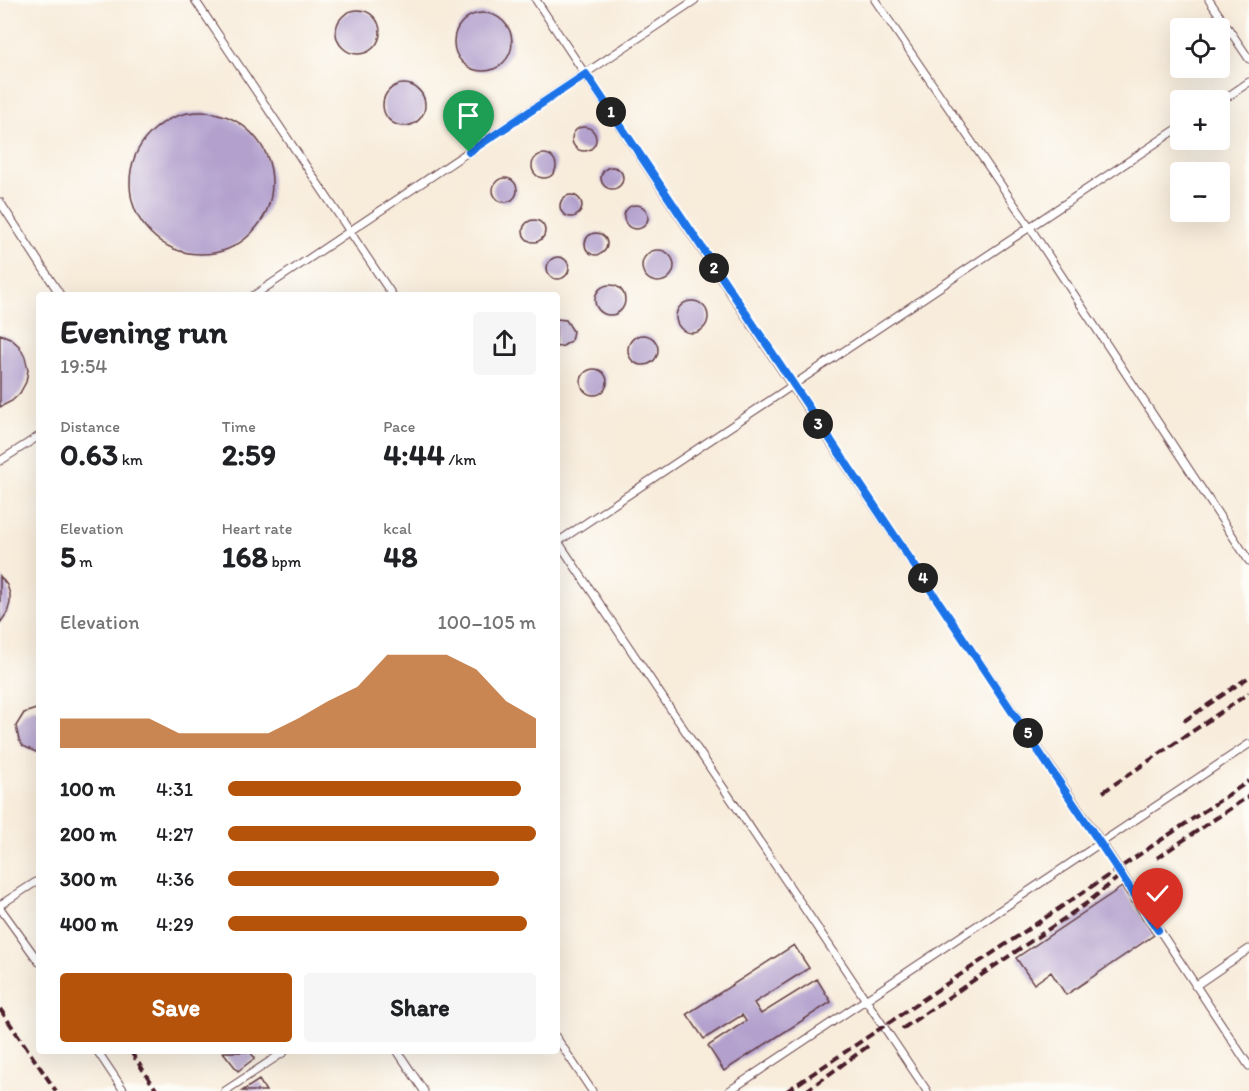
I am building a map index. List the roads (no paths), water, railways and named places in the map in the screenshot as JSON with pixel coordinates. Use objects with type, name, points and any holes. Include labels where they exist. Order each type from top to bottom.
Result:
[{"type":"lane","points":[[195,0],[352,231],[390,292]]},
{"type":"lane","points":[[536,0],[792,386],[1249,1066]]},
{"type":"lane","points":[[259,292],[695,0]]},
{"type":"lane","points":[[875,0],[1029,226],[1249,561]]},
{"type":"lane","points":[[1209,0],[1249,59]]},
{"type":"lane","points":[[1230,95],[1249,82]]},
{"type":"lane","points":[[560,539],[1170,134]]},
{"type":"lane","points":[[0,202],[58,292]]},
{"type":"lane","points":[[0,461],[36,438]]},
{"type":"lane","points":[[560,545],[927,1091]]},
{"type":"lane","points":[[729,1091],[1249,744]]},
{"type":"lane","points":[[36,882],[0,906],[36,958]]},
{"type":"lane","points":[[1195,986],[1249,949]]},
{"type":"lane","points":[[560,1043],[592,1091]]},
{"type":"lane","points":[[99,1054],[124,1091]]},
{"type":"lane","points":[[225,1091],[281,1054]]},
{"type":"lane","points":[[399,1054],[424,1091]]},
{"type":"railway","points":[[1184,721],[1249,677]]},
{"type":"railway","points":[[1103,792],[1249,693]]},
{"type":"railway","points":[[787,1091],[1249,781]]},
{"type":"railway","points":[[1157,858],[1249,796]]},
{"type":"railway","points":[[902,1029],[1087,903],[1120,876]]},
{"type":"railway","points":[[0,1009],[56,1091]]},
{"type":"railway","points":[[806,1091],[871,1044]]},
{"type":"railway","points":[[132,1054],[157,1091]]}]
